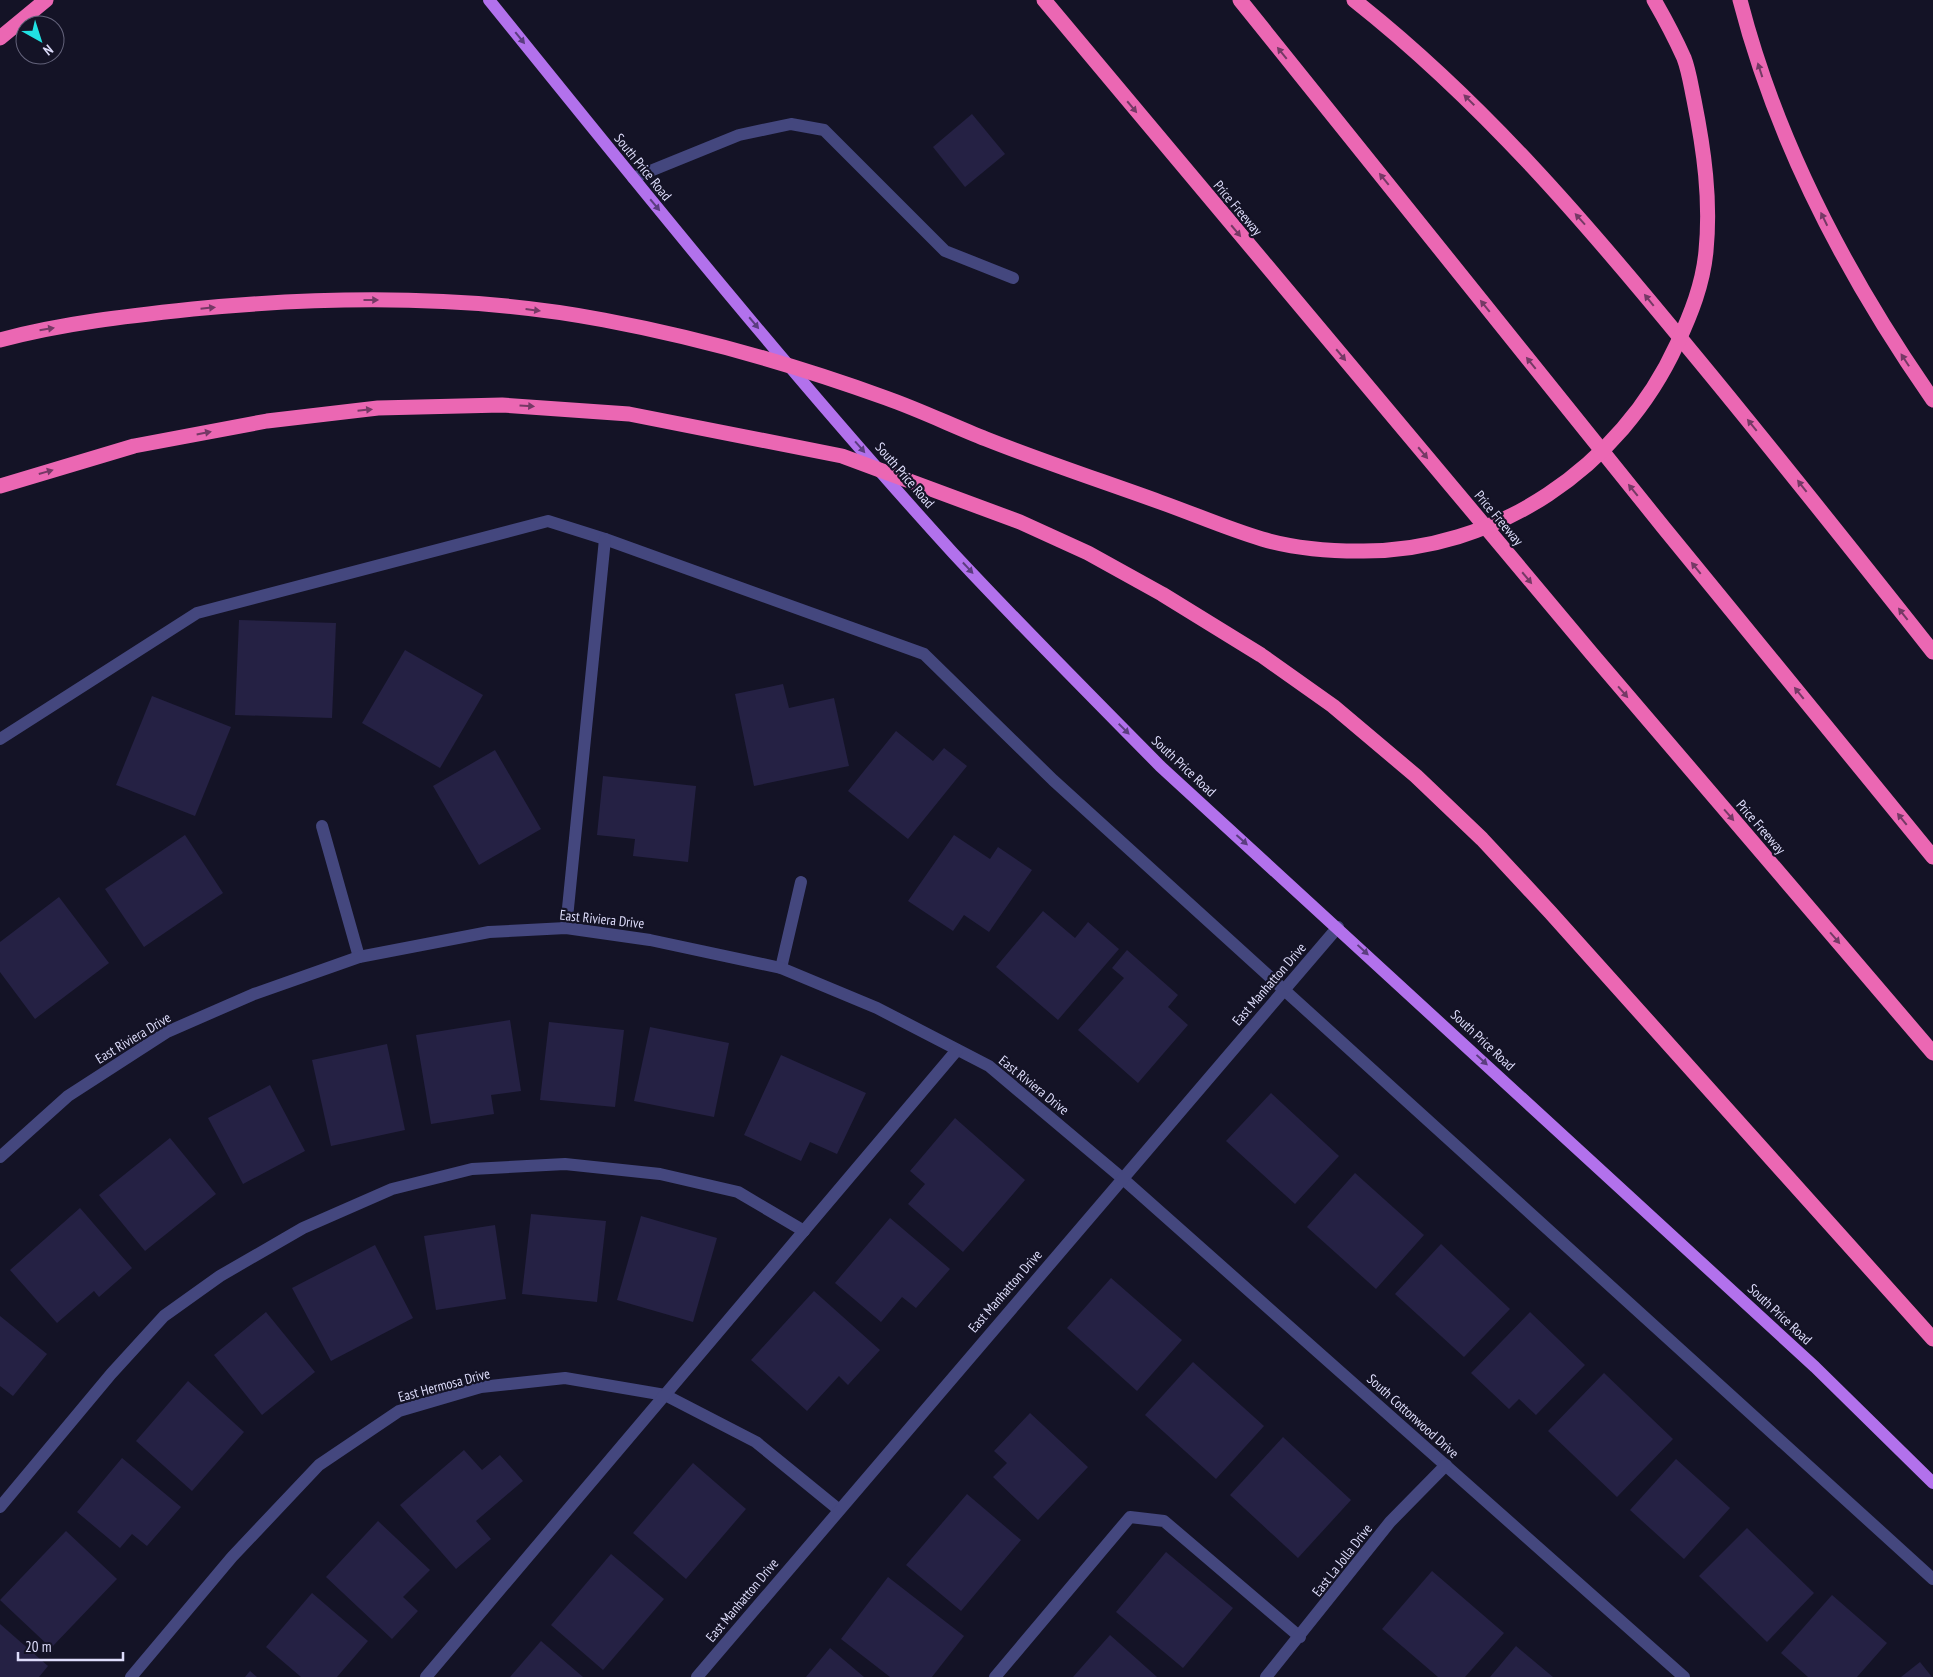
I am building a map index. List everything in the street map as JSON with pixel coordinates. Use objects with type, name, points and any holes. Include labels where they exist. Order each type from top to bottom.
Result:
[{"type":"highway","points":[[0,38],[46,0]]},
{"type":"highway","points":[[1036,0],[1100,69]]},
{"type":"highway","name":"Price Freeway","points":[[1044,0],[1592,654],[1933,1053]]},
{"type":"highway","points":[[1240,0],[1664,528],[1933,857]]},
{"type":"highway","points":[[1354,0],[1415,50],[1463,94],[1613,255],[1783,463],[1933,652]]},
{"type":"highway","points":[[0,340],[41,329],[153,313],[276,301],[393,300],[491,305],[600,319],[718,345],[889,399],[989,440],[1264,539],[1316,549],[1361,552],[1412,549],[1451,541],[1500,521],[1545,498],[1589,464],[1634,415],[1667,366],[1695,304],[1706,255],[1708,198],[1702,137],[1686,63],[1654,0]]},
{"type":"highway","points":[[1740,0],[1769,96],[1799,168],[1864,296],[1933,400]]},
{"type":"highway","points":[[0,486],[134,446],[267,421],[378,408],[502,405],[629,414],[842,456],[1020,522],[1088,553],[1162,594],[1261,655],[1333,706],[1416,776],[1482,840],[1550,912],[1933,1339]]},
{"type":"main road","name":"South Price Road","points":[[489,0],[633,178],[828,410],[948,546],[1160,766],[1338,927],[1815,1367],[1933,1483]]},
{"type":"street","points":[[633,178],[739,135],[791,124],[824,130],[945,251],[1013,278]]},
{"type":"street","points":[[0,739],[197,613],[548,521],[605,539],[924,654],[1053,780],[1933,1579]]},
{"type":"street","points":[[566,928],[605,539]]},
{"type":"street","points":[[322,826],[359,957]]},
{"type":"street","points":[[781,968],[802,882]]},
{"type":"street","name":"East Manhatton Drive","points":[[697,1677],[838,1509],[1338,927]]},
{"type":"street","name":"East Riviera Drive","points":[[0,1157],[68,1096],[167,1032],[254,994],[359,957],[489,932],[566,928],[650,940],[781,968],[877,1008],[989,1066],[1122,1178]]},
{"type":"street","points":[[426,1677],[957,1050]]},
{"type":"street","points":[[0,1507],[111,1374],[164,1316],[220,1276],[303,1228],[392,1189],[472,1169],[565,1164],[660,1174],[738,1192],[804,1230]]},
{"type":"street","name":"South Cottonwood Drive","points":[[1122,1178],[1684,1677]]},
{"type":"street","name":"East Hermosa Drive","points":[[131,1677],[232,1557],[319,1465],[399,1411],[481,1387],[565,1378],[665,1395],[756,1442],[838,1509]]},
{"type":"street","name":"East La Jolla Drive","points":[[1266,1677],[1390,1522],[1446,1466]]},
{"type":"street","points":[[995,1677],[1130,1517],[1164,1520],[1300,1636]]},
{"type":"building","points":[[972,114],[1005,154],[965,187],[933,147]]},
{"type":"building","points":[[239,620],[336,623],[332,718],[235,715]]},
{"type":"building","points":[[405,650],[483,695],[440,768],[362,723]]},
{"type":"building","points":[[783,684],[789,708],[834,698],[849,766],[754,786],[735,694]]},
{"type":"building","points":[[152,696],[231,727],[195,816],[116,785]]},
{"type":"building","points":[[896,731],[933,761],[944,748],[967,766],[908,839],[848,791]]},
{"type":"building","points":[[495,750],[541,829],[479,865],[433,786]]},
{"type":"building","points":[[603,776],[696,786],[688,862],[633,856],[635,839],[597,835]]},
{"type":"building","points":[[185,835],[223,893],[144,947],[105,889]]},
{"type":"building","points":[[954,835],[990,859],[998,847],[1032,870],[989,932],[964,915],[953,931],[908,901]]},
{"type":"building","points":[[59,897],[109,963],[35,1019],[0,972],[0,942]]},
{"type":"building","points":[[1043,911],[1075,938],[1088,922],[1119,949],[1058,1020],[996,967]]},
{"type":"building","points":[[1127,950],[1178,995],[1168,1007],[1188,1025],[1138,1083],[1078,1030],[1124,978],[1112,968]]},
{"type":"building","points":[[510,1020],[521,1091],[491,1095],[494,1114],[431,1124],[416,1035]]},
{"type":"building","points":[[549,1022],[624,1030],[615,1107],[540,1100]]},
{"type":"building","points":[[650,1027],[729,1043],[714,1117],[634,1101]]},
{"type":"building","points":[[387,1044],[405,1130],[331,1146],[312,1060]]},
{"type":"building","points":[[781,1055],[866,1093],[837,1154],[810,1142],[801,1161],[744,1135]]},
{"type":"building","points":[[270,1085],[305,1151],[243,1184],[208,1118]]},
{"type":"building","points":[[1271,1093],[1339,1156],[1295,1204],[1226,1141]]},
{"type":"building","points":[[955,1118],[1025,1180],[963,1252],[908,1204],[925,1184],[910,1171]]},
{"type":"building","points":[[170,1138],[216,1194],[145,1251],[99,1195]]},
{"type":"building","points":[[1355,1173],[1424,1235],[1376,1289],[1307,1227]]},
{"type":"building","points":[[80,1208],[132,1268],[99,1297],[94,1291],[57,1323],[10,1270]]},
{"type":"building","points":[[531,1214],[606,1221],[597,1302],[522,1294]]},
{"type":"building","points":[[641,1216],[717,1238],[693,1322],[617,1300]]},
{"type":"building","points":[[890,1218],[950,1269],[916,1308],[902,1297],[881,1322],[835,1283]]},
{"type":"building","points":[[495,1225],[506,1299],[436,1310],[424,1236]]},
{"type":"building","points":[[1441,1244],[1510,1309],[1464,1357],[1395,1294]]},
{"type":"building","points":[[375,1245],[413,1318],[331,1361],[292,1288]]},
{"type":"building","points":[[1111,1278],[1182,1340],[1137,1391],[1067,1328]]},
{"type":"building","points":[[814,1291],[880,1350],[848,1385],[839,1376],[807,1411],[751,1360]]},
{"type":"building","points":[[266,1312],[315,1372],[262,1415],[214,1355]]},
{"type":"building","points":[[1530,1312],[1585,1365],[1536,1415],[1519,1399],[1509,1409],[1471,1373]]},
{"type":"building","points":[[0,1316],[47,1354],[13,1396],[0,1386]]},
{"type":"building","points":[[1193,1362],[1264,1426],[1216,1479],[1145,1415]]},
{"type":"building","points":[[1604,1373],[1673,1439],[1617,1497],[1548,1431]]},
{"type":"building","points":[[188,1381],[244,1432],[192,1491],[136,1441]]},
{"type":"building","points":[[1030,1413],[1088,1467],[1038,1520],[993,1477],[1007,1463],[994,1451]]},
{"type":"building","points":[[1283,1437],[1351,1500],[1298,1558],[1230,1495]]},
{"type":"building","points":[[464,1450],[482,1470],[500,1455],[523,1481],[476,1521],[491,1539],[456,1569],[400,1505]]},
{"type":"building","points":[[122,1458],[181,1507],[147,1546],[132,1534],[120,1548],[77,1512]]},
{"type":"building","points":[[1676,1459],[1730,1508],[1684,1559],[1630,1510]]},
{"type":"building","points":[[693,1463],[746,1509],[686,1579],[633,1533]]},
{"type":"building","points":[[967,1494],[1021,1540],[961,1611],[906,1565]]},
{"type":"building","points":[[378,1521],[430,1570],[403,1597],[418,1611],[392,1639],[326,1577]]},
{"type":"building","points":[[1747,1528],[1814,1593],[1767,1642],[1699,1576]]},
{"type":"building","points":[[66,1531],[117,1579],[51,1648],[0,1600]]},
{"type":"building","points":[[1166,1552],[1233,1608],[1183,1668],[1116,1612]]},
{"type":"building","points":[[611,1554],[664,1599],[603,1670],[551,1625]]},
{"type":"building","points":[[1432,1571],[1504,1633],[1465,1677],[1438,1677],[1382,1629]]},
{"type":"building","points":[[888,1577],[964,1636],[932,1677],[890,1677],[841,1639]]},
{"type":"building","points":[[312,1593],[368,1641],[337,1677],[301,1677],[266,1647]]},
{"type":"building","points":[[1832,1595],[1887,1643],[1857,1677],[1808,1677],[1781,1653]]},
{"type":"building","points":[[0,1624],[48,1666],[39,1677],[0,1677]]},
{"type":"building","points":[[1110,1635],[1157,1677],[1073,1677]]},
{"type":"building","points":[[541,1641],[583,1677],[510,1677]]},
{"type":"building","points":[[1516,1646],[1553,1677],[1490,1677]]},
{"type":"building","points":[[830,1648],[864,1677],[806,1677]]},
{"type":"building","points":[[1920,1662],[1932,1677],[1901,1677]]},
{"type":"building","points":[[250,1671],[257,1677],[245,1677]]}]
